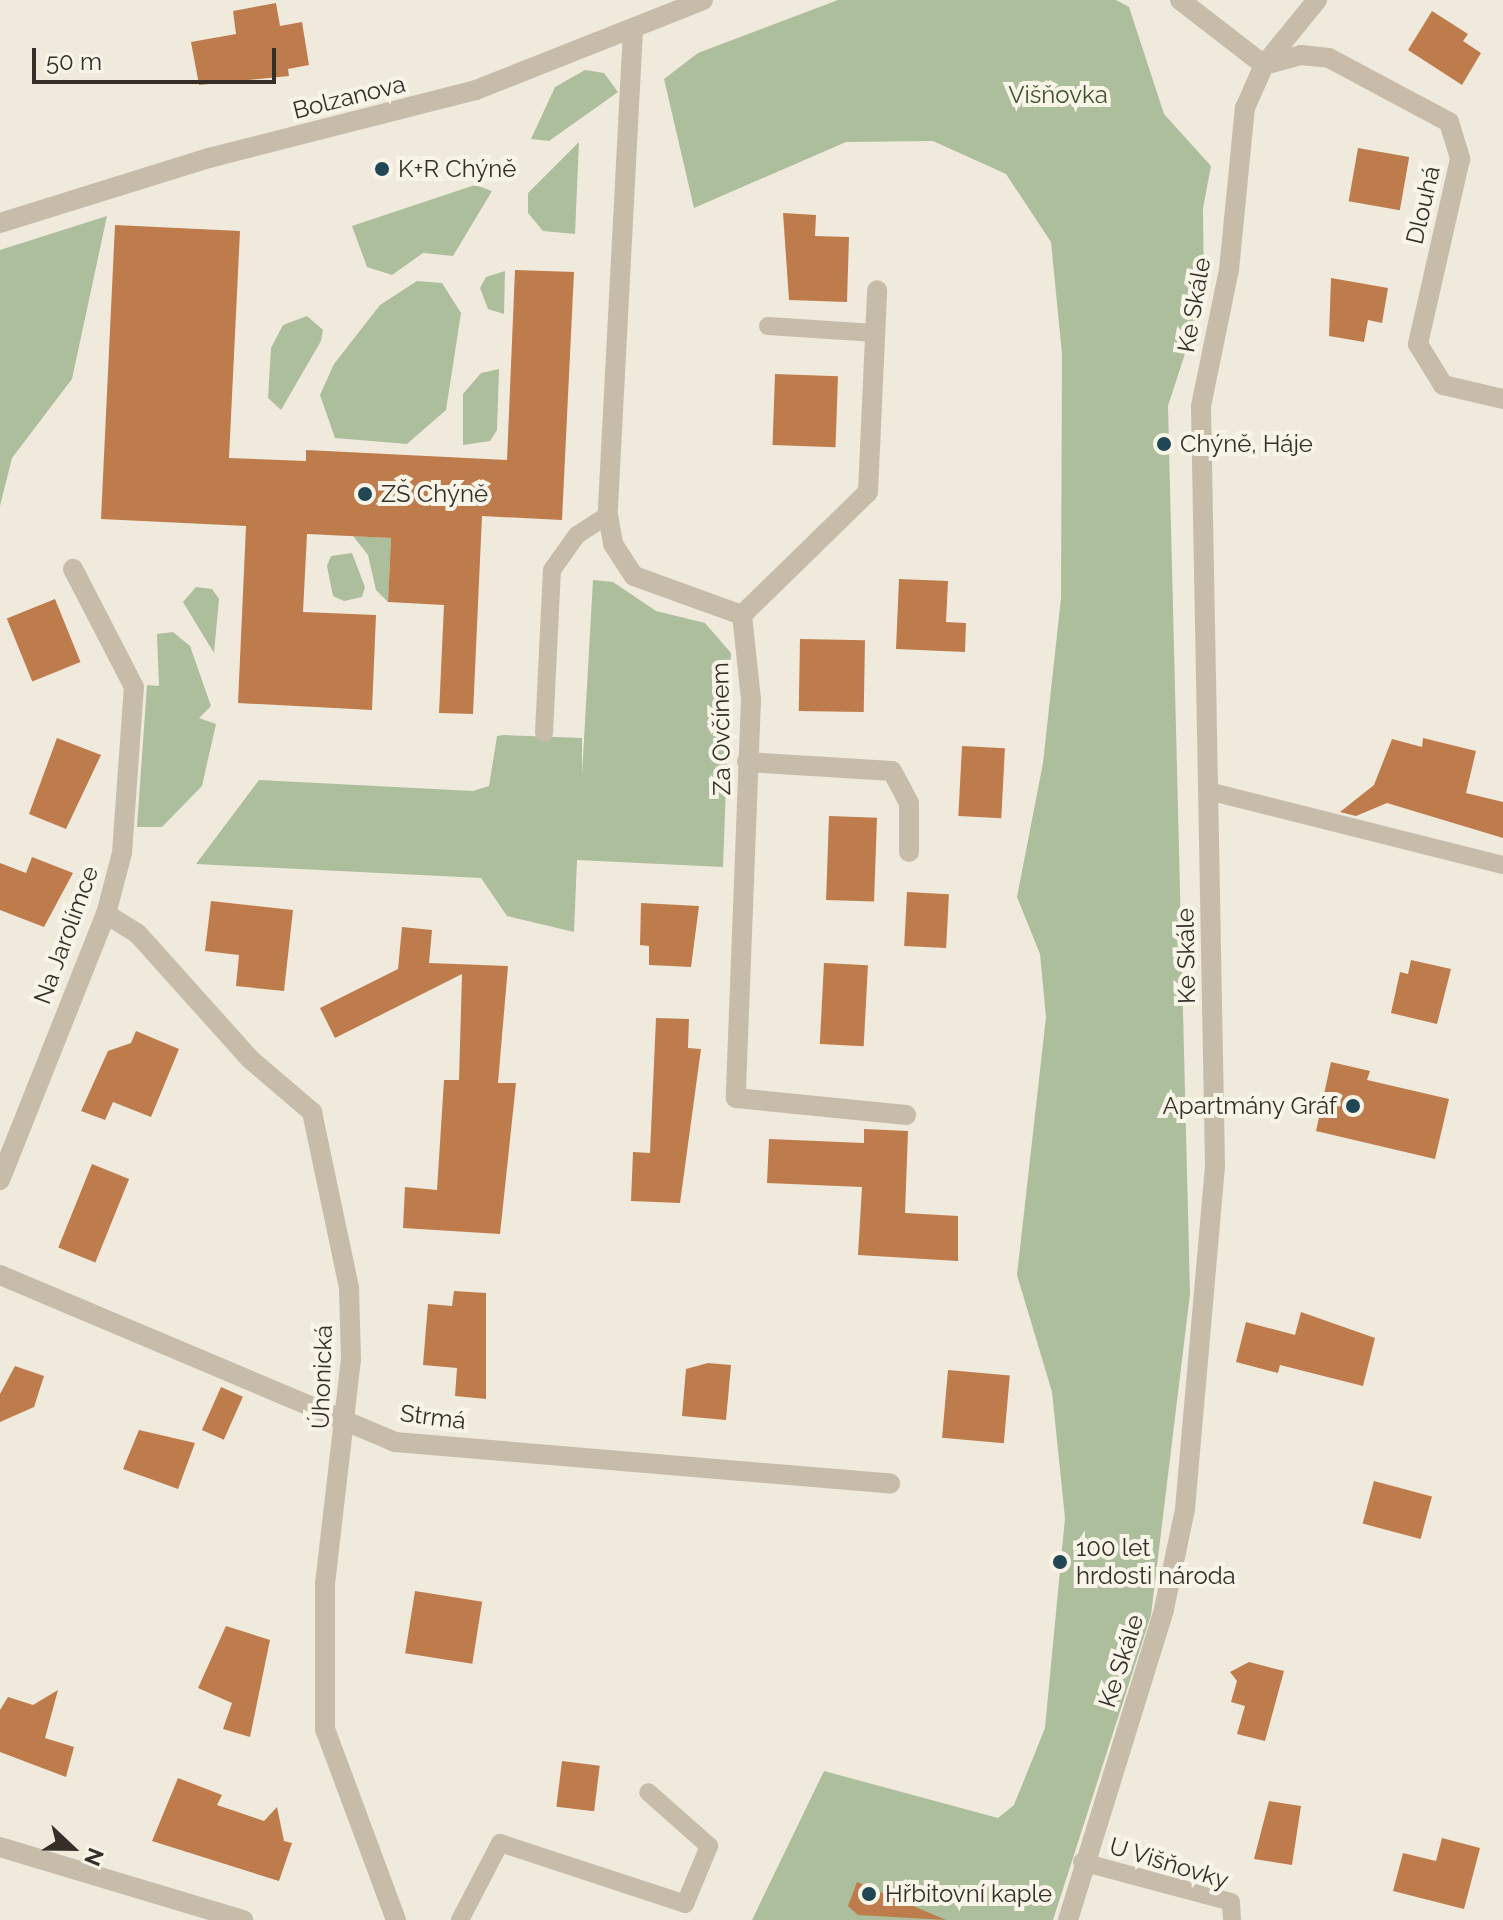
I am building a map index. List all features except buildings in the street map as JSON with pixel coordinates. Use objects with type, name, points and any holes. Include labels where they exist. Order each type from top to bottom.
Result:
[{"type":"street","name":"Bolzanova","points":[[0,223],[209,158],[476,90],[703,0]]},
{"type":"street","points":[[1180,0],[1264,65]]},
{"type":"street","name":"Ke Skále","points":[[1068,1920],[1082,1862],[1164,1609],[1185,1509],[1215,1165],[1201,406],[1229,270],[1245,108],[1264,65],[1317,0]]},
{"type":"street","points":[[633,30],[608,515],[613,544],[634,576],[742,615],[868,492],[877,290]]},
{"type":"street","name":"Dlouhá","points":[[1264,65],[1301,55],[1329,58],[1449,122],[1460,159],[1418,344],[1443,385],[1503,399]]},
{"type":"street","name":"Na Jarolímce","points":[[0,1180],[106,914],[122,853],[134,687],[73,569]]},
{"type":"street","name":"Za Ovčínem","points":[[742,615],[751,699],[736,1098],[906,1115]]},
{"type":"street","points":[[747,762],[892,771],[909,803],[909,852]]},
{"type":"street","name":"Úhonická","points":[[106,914],[137,933],[250,1059],[312,1112],[349,1288],[348,1421],[319,1672],[325,1729],[396,1920]]},
{"type":"street","name":"Strmá","points":[[0,1275],[395,1442],[890,1484]]},
{"type":"street","points":[[0,1847],[243,1920]]},
{"type":"lane","points":[[768,326],[875,333]]},
{"type":"lane","points":[[544,733],[552,570],[577,535],[608,515]]},
{"type":"lane","points":[[1208,791],[1503,865]]},
{"type":"lane","points":[[460,1920],[500,1843],[685,1904],[709,1846],[648,1792]]},
{"type":"lane","name":"U Višňovky","points":[[1082,1862],[1231,1902],[1232,1920]]},
{"type":"green space","name":"Višňovka","points":[[838,0],[1116,0],[1129,7],[1164,114],[1211,166],[1203,208],[1204,295],[1168,406],[1190,1294],[1151,1615],[1053,1920],[752,1920],[824,1771],[998,1818],[1014,1805],[1045,1728],[1065,1518],[1052,1392],[1017,1275],[1046,1017],[1040,954],[1017,897],[1043,763],[1061,598],[1062,354],[1051,242],[1006,174],[933,141],[846,142],[694,208],[664,79],[698,53]]},
{"type":"green space","points":[[585,70],[604,73],[618,92],[549,141],[531,139],[555,87]]},
{"type":"green space","points":[[579,142],[575,234],[543,231],[528,213],[528,193]]},
{"type":"green space","points":[[475,185],[492,191],[453,256],[423,253],[392,275],[367,267],[352,226]]},
{"type":"green space","points":[[107,216],[72,379],[12,458],[0,506],[0,250]]},
{"type":"green space","points":[[505,271],[504,314],[488,309],[480,288],[486,277]]},
{"type":"green space","points":[[417,281],[442,283],[461,313],[446,410],[407,444],[335,438],[320,395],[334,364],[380,305]]},
{"type":"green space","points":[[307,316],[323,330],[321,341],[281,410],[268,398],[271,348],[283,325]]},
{"type":"green space","points":[[499,369],[497,430],[490,441],[463,445],[463,394],[481,373]]},
{"type":"green space","points":[[353,536],[391,538],[388,602],[376,590],[368,555]]},
{"type":"green space","points":[[352,553],[365,587],[362,597],[344,601],[333,596],[327,566],[331,556]]},
{"type":"green space","points":[[593,580],[613,582],[656,611],[705,623],[731,653],[723,867],[577,860],[574,932],[507,916],[481,878],[196,864],[259,780],[473,791],[489,786],[497,736],[503,735],[582,738],[582,775]]},
{"type":"green space","points":[[196,587],[212,589],[219,599],[214,653],[183,602]]},
{"type":"green space","points":[[173,632],[190,646],[211,706],[199,718],[216,724],[202,786],[162,827],[137,827],[147,685],[159,686],[157,634]]},
{"type":"place","name":"K+R Chýně","points":[[382,169]]},
{"type":"place","name":"Chýně, Háje","points":[[1164,444]]},
{"type":"place","name":"ZŠ Chýně","points":[[365,494]]},
{"type":"place","name":"Apartmány Gráf","points":[[1353,1106]]},
{"type":"place","name":"100 let hrdosti národa","points":[[1060,1562]]},
{"type":"place","name":"Hřbitovní kaple","points":[[869,1894]]}]
